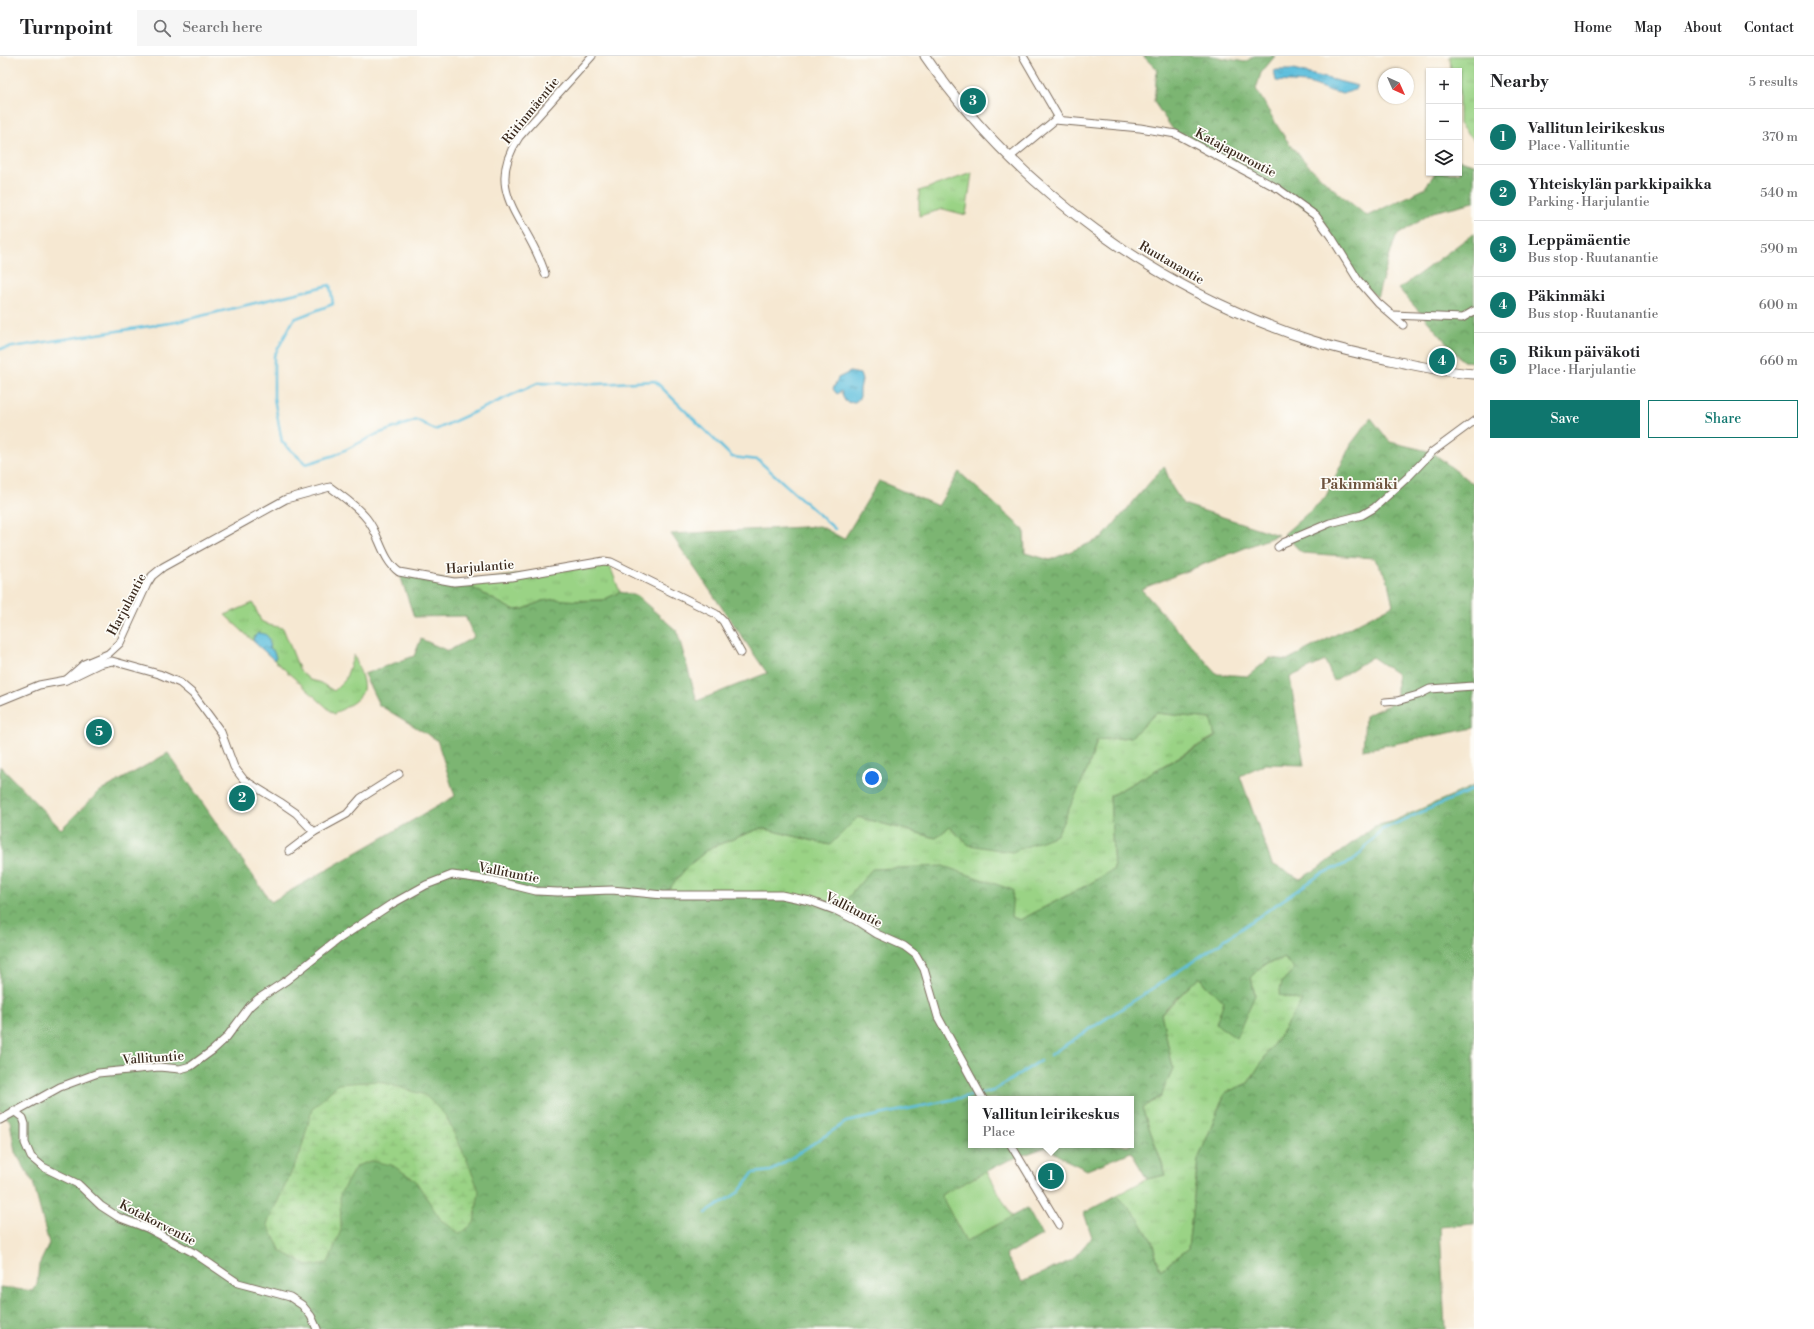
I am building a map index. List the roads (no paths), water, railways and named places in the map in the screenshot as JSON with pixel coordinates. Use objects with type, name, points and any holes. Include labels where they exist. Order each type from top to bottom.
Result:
[{"type":"street","name":"Riitinmäentie","points":[[545,274],[535,246],[517,218],[509,201],[505,184],[505,168],[510,151],[519,137],[592,56]]},
{"type":"street","name":"Ruutanantie","points":[[925,56],[965,108],[1010,157],[1053,196],[1125,250],[1156,270],[1222,305],[1313,341],[1351,352],[1418,366],[1474,374]]},
{"type":"street","points":[[1010,157],[1056,120],[1060,120],[1023,56]]},
{"type":"street","name":"Katajapurontie","points":[[1060,120],[1140,128],[1176,134],[1277,188],[1316,216],[1332,238],[1358,280],[1378,303],[1403,325]]},
{"type":"street","points":[[1393,315],[1462,318],[1474,311]]},
{"type":"street","points":[[1278,547],[1290,540],[1330,523],[1362,515],[1374,508],[1409,476],[1432,452],[1474,421]]},
{"type":"street","name":"Harjulantie","points":[[66,680],[84,664],[108,654],[117,646],[136,611],[147,584],[152,576],[163,567],[286,499],[330,487],[351,502],[367,520],[379,538],[388,561],[392,567],[399,572],[454,582],[511,577],[604,561],[611,562],[716,614],[724,621],[741,653]]},
{"type":"street","points":[[0,701],[39,685],[66,680],[100,664],[112,661],[159,674],[180,683],[192,694],[212,718],[221,732],[234,767],[244,780],[296,813],[314,832]]},
{"type":"street","points":[[1385,702],[1397,701],[1418,695],[1430,689],[1474,686]]},
{"type":"street","points":[[289,851],[314,832],[347,814],[361,798],[400,774]]},
{"type":"street","name":"Vallituntie","points":[[0,1120],[60,1087],[98,1073],[159,1067],[180,1069],[191,1066],[213,1050],[226,1038],[250,1006],[258,999],[287,980],[339,939],[402,898],[426,885],[452,875],[491,880],[536,891],[558,892],[612,890],[663,895],[704,896],[741,894],[781,896],[810,901],[837,911],[877,934],[904,946],[916,955],[924,969],[938,1017],[981,1096]]},
{"type":"street","name":"Kotakorventie","points":[[14,1111],[23,1118],[25,1124],[25,1143],[31,1157],[43,1167],[78,1184],[101,1206],[118,1217],[147,1228],[194,1254],[238,1283],[290,1297],[302,1305],[311,1316],[318,1329]]},
{"type":"street","points":[[1013,1148],[1059,1225]]},
{"type":"water","points":[[1293,70],[1358,86],[1352,91],[1339,93],[1307,83],[1276,81],[1274,71]]},
{"type":"water","points":[[850,372],[860,374],[862,380],[860,397],[857,401],[851,403],[845,401],[841,391],[837,394],[833,389],[838,378]]},
{"type":"water","points":[[258,633],[265,634],[268,637],[269,648],[273,650],[276,657],[274,660],[253,641],[254,637]]},
{"type":"waterway","points":[[0,349],[176,322],[330,285],[333,304],[294,319],[274,356],[274,398],[282,442],[306,464],[335,455],[377,434],[417,420],[435,430],[538,383],[597,384],[655,381],[732,457],[758,460],[835,529]]},
{"type":"waterway","points":[[1050,1055],[1164,981],[1321,874],[1353,861],[1381,830],[1474,789]]},
{"type":"waterway","points":[[969,1096],[993,1091],[1040,1061]]},
{"type":"waterway","points":[[706,1213],[739,1192],[753,1173],[771,1171],[846,1122],[968,1096]]},
{"type":"place","name":"Leppämäentie","points":[[973,101]]},
{"type":"place","name":"Päkinmäki","points":[[1442,361]]},
{"type":"place","name":"Rikun päiväkoti","points":[[99,732]]},
{"type":"place","name":"Yhteiskylän parkkipaikka","points":[[242,798]]},
{"type":"place","name":"Vallitun leirikeskus","points":[[1051,1176]]},
{"type":"district","name":"Päkinmäki","points":[[1359,484]]}]
